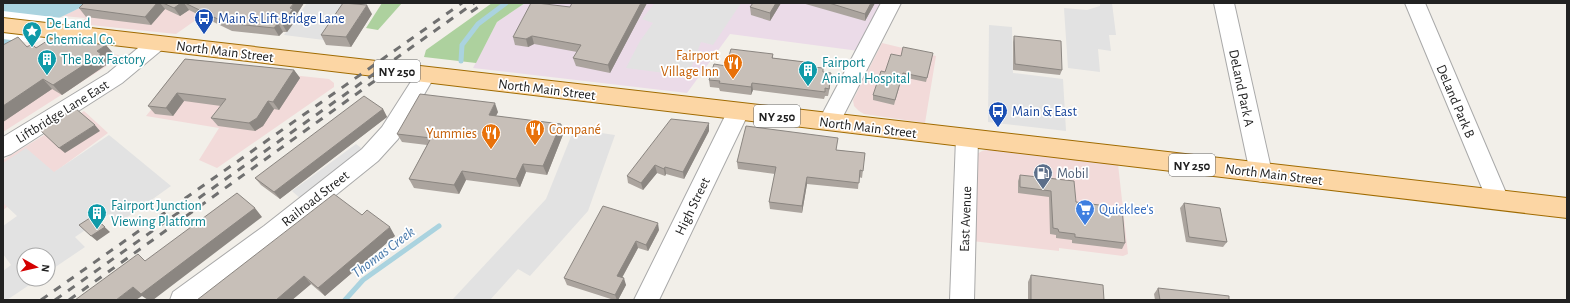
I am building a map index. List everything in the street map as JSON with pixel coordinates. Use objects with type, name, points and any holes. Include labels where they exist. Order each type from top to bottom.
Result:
[{"type":"main road","name":"North Main Street","points":[[3,25],[1567,208]]},
{"type":"street","points":[[829,122],[891,3]]},
{"type":"street","name":"DeLand Park A","points":[[1224,3],[1261,173]]},
{"type":"street","name":"DeLand Park B","points":[[1415,3],[1498,200]]},
{"type":"street","name":"Liftbridge Lane East","points":[[3,148],[115,78],[157,43]]},
{"type":"street","name":"Railroad Street","points":[[182,300],[272,233],[370,155],[390,134],[426,74]]},
{"type":"street","name":"High Street","points":[[646,300],[738,112]]},
{"type":"street","name":"East Avenue","points":[[962,300],[967,138]]},
{"type":"shaded area","points":[[90,3],[220,3],[176,34],[81,24],[85,18],[63,16]]},
{"type":"shaded area","points":[[307,3],[368,3],[361,13],[324,40],[284,35]]},
{"type":"shaded area","points":[[525,3],[884,3],[859,51],[730,34],[687,93],[473,68],[497,22]]},
{"type":"shaded area","points":[[655,3],[741,3],[713,45],[701,42],[688,76],[626,68],[640,41],[653,23],[642,19]]},
{"type":"shaded area","points":[[1100,3],[1112,3],[1116,35],[1109,35],[1111,51],[1098,49],[1100,72],[1068,68],[1064,8],[1087,10],[1100,6]]},
{"type":"shaded area","points":[[989,25],[1012,27],[1013,73],[1063,79],[1066,131],[988,122]]},
{"type":"shaded area","points":[[882,43],[936,56],[925,123],[864,114],[854,106],[853,100]]},
{"type":"shaded area","name":"The Box Factory","points":[[26,45],[60,47],[119,55],[113,62],[3,132],[3,57]]},
{"type":"shaded area","points":[[188,64],[329,79],[334,83],[334,87],[217,168],[199,160],[219,128],[146,116]]},
{"type":"shaded area","points":[[84,111],[108,133],[3,210],[3,160]]},
{"type":"shaded area","points":[[574,129],[615,135],[588,211],[530,276],[518,269],[490,300],[452,300],[546,199]]},
{"type":"shaded area","points":[[109,135],[171,186],[119,223],[109,214],[75,237],[85,247],[56,267],[56,247],[16,247],[16,287],[26,287],[7,300],[3,300],[3,271],[11,265],[3,254],[3,226],[17,216],[3,203],[3,163],[26,148],[54,172]]},
{"type":"shaded area","points":[[356,144],[365,151],[301,199],[292,191]]},
{"type":"shaded area","points":[[989,149],[1118,164],[1128,254],[1123,256],[1059,248],[1059,251],[972,241],[977,154]]},
{"type":"green space","points":[[382,3],[402,3],[378,30],[366,28]]},
{"type":"green space","points":[[492,3],[525,3],[497,22],[476,63],[424,57],[426,50]]},
{"type":"water","points":[[3,3],[90,3],[3,45]]},
{"type":"pier","points":[[3,11],[78,20],[35,43],[3,39]]},
{"type":"building","points":[[84,3],[157,3],[145,17],[79,8]]},
{"type":"building","points":[[163,3],[181,3],[174,8]]},
{"type":"building","points":[[185,3],[294,3],[290,8],[293,9],[282,24],[278,23],[274,28],[226,23]]},
{"type":"building","points":[[343,3],[367,5],[346,37],[321,35]]},
{"type":"building","points":[[531,3],[570,7],[572,3],[641,3],[608,65],[573,58],[581,45],[532,36],[526,39],[513,37]]},
{"type":"building","points":[[753,3],[776,3],[770,13],[750,7]]},
{"type":"building","points":[[829,3],[871,3],[865,14]]},
{"type":"building","points":[[1014,36],[1061,41],[1062,70],[1015,64]]},
{"type":"building","name":"The Box Factory","points":[[18,37],[27,47],[32,44],[36,48],[50,39],[106,45],[97,51],[101,54],[53,85],[43,79],[3,106],[3,45]]},
{"type":"building","points":[[903,47],[933,53],[927,78],[903,73],[895,100],[873,95],[881,71],[885,72],[891,54],[901,56]]},
{"type":"building","points":[[731,49],[773,54],[772,58],[813,63],[812,67],[823,68],[823,72],[831,73],[829,89],[825,88],[825,92],[752,83],[751,87],[719,83],[720,81],[709,80],[714,64],[726,66]]},
{"type":"building","points":[[185,59],[294,70],[273,102],[268,101],[257,118],[249,123],[211,118],[226,99],[177,93],[166,108],[148,106]]},
{"type":"building","points":[[420,94],[495,103],[489,115],[561,124],[543,166],[523,164],[516,179],[462,171],[454,185],[409,179],[431,138],[397,134]]},
{"type":"building","points":[[364,96],[383,109],[274,192],[255,178]]},
{"type":"building","points":[[75,108],[95,125],[59,148],[40,130]]},
{"type":"building","points":[[671,119],[709,123],[683,172],[665,167],[664,169],[655,165],[641,183],[627,176]]},
{"type":"building","points":[[746,126],[838,138],[836,150],[865,153],[863,171],[860,170],[859,183],[807,177],[802,206],[769,202],[776,167],[737,162]]},
{"type":"building","points":[[1020,175],[1074,181],[1076,202],[1122,208],[1125,243],[1075,237],[1075,234],[1059,232],[1058,229],[1053,228],[1051,191],[1020,187]]},
{"type":"building","points":[[237,193],[255,208],[141,294],[133,287],[116,300],[75,300],[138,254],[145,261]]},
{"type":"building","points":[[334,194],[362,215],[367,210],[390,227],[318,288],[304,276],[276,300],[197,300]]},
{"type":"building","points":[[1184,203],[1220,208],[1227,242],[1189,237]]},
{"type":"building","points":[[603,206],[658,223],[646,245],[636,241],[617,276],[624,278],[615,295],[564,278]]},
{"type":"building","points":[[93,216],[105,227],[91,236],[79,225]]},
{"type":"building","points":[[1031,275],[1103,285],[1104,300],[1031,300]]},
{"type":"building","points":[[1158,288],[1229,296],[1229,300],[1160,300]]},
{"type":"waterway","name":"Thomas Creek","points":[[461,61],[462,45],[478,24],[506,3]]},
{"type":"waterway","name":"Thomas Creek","points":[[345,300],[363,280],[439,226]]},
{"type":"railway","points":[[41,300],[462,3]]},
{"type":"railway","points":[[55,300],[474,3]]},
{"type":"railway","points":[[471,12],[484,3]]},
{"type":"railway","points":[[69,300],[401,62]]},
{"type":"place","name":"Main & Lift Bridge Lane","points":[[204,35]]},
{"type":"place","name":"De Land Chemical Co.","points":[[32,48]]},
{"type":"place","name":"The Box Factory","points":[[47,76]]},
{"type":"place","name":"Fairport Village Inn","points":[[733,80]]},
{"type":"place","name":"Fairport Animal Hospital","points":[[808,87]]},
{"type":"place","name":"Main & East","points":[[998,128]]},
{"type":"place","name":"Compané","points":[[535,146]]},
{"type":"place","name":"Yummies","points":[[491,150]]},
{"type":"place","name":"Mobil","points":[[1043,190]]},
{"type":"place","name":"Quicklee's","points":[[1085,226]]},
{"type":"place","name":"Fairport Junction Viewing Platform","points":[[97,230]]}]
